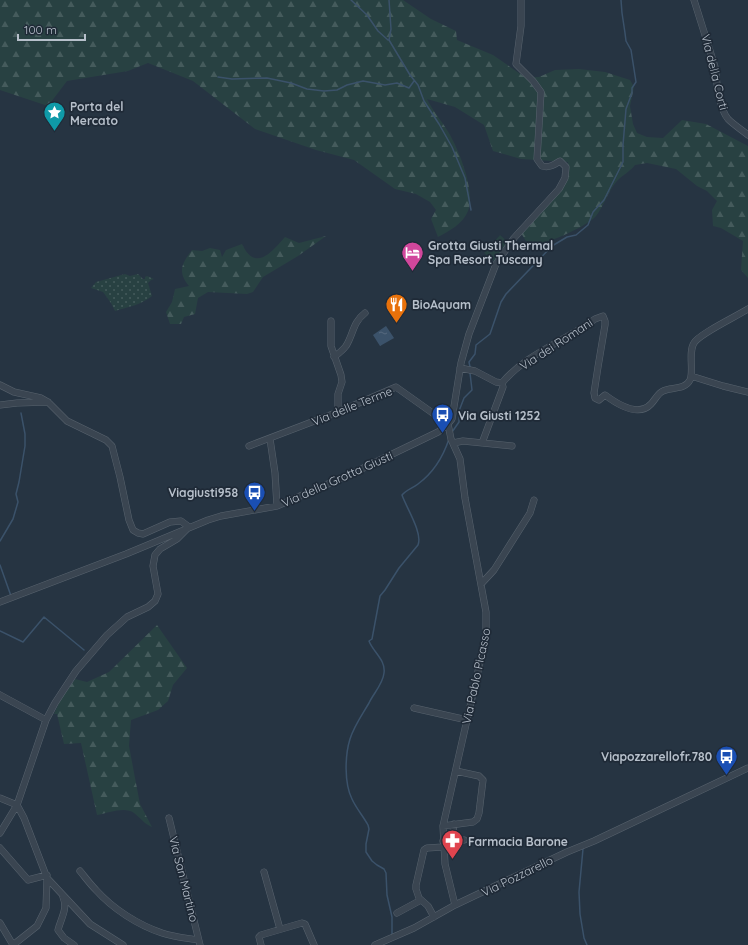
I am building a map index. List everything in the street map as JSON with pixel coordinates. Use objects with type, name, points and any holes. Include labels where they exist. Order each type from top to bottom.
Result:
[{"type":"street","points":[[448,424],[452,419],[460,368],[469,334],[496,264],[514,238],[559,189],[565,178],[566,168],[560,161],[553,166],[547,167],[542,166],[537,159],[541,92],[533,81],[516,64],[521,26],[521,0]]},
{"type":"street","name":"Via della Corti","points":[[694,0],[716,70],[716,80],[723,107],[728,118],[748,135]]},
{"type":"street","points":[[748,310],[705,334],[694,342],[692,348],[692,376],[748,392]]},
{"type":"street","points":[[334,357],[346,347],[352,331],[360,317],[365,313]]},
{"type":"street","name":"Via dei Romani","points":[[502,383],[532,356],[600,316],[604,318],[605,324],[594,393],[597,399],[601,399],[606,396],[633,410],[646,410],[662,391],[684,386],[690,381],[692,376]]},
{"type":"street","points":[[331,321],[331,346],[342,382],[338,394],[338,412]]},
{"type":"street","points":[[460,368],[475,371],[496,382],[502,383],[503,387],[482,442]]},
{"type":"street","points":[[0,385],[14,392],[41,398],[48,402],[67,421],[106,440],[112,446],[124,492],[129,520],[133,530],[143,534],[170,522],[179,521],[184,522],[188,527],[177,539],[160,549],[155,555],[153,566],[158,594],[155,601],[148,607],[127,617],[97,645],[76,671],[46,720],[17,805],[0,833]]},
{"type":"street","name":"Via delle Terme","points":[[249,446],[338,412],[396,387],[448,424]]},
{"type":"street","points":[[0,406],[17,403],[48,402]]},
{"type":"street","name":"Via Pablo Picasso","points":[[448,424],[451,438],[460,459],[465,498],[486,612],[486,633],[443,826],[445,864],[455,906]]},
{"type":"street","name":"Via della Grotta Giusti","points":[[0,602],[126,554],[188,527],[221,516],[277,506],[351,474],[438,432],[448,424]]},
{"type":"street","points":[[451,438],[463,441],[512,446]]},
{"type":"street","points":[[270,439],[275,473],[277,506]]},
{"type":"street","points":[[481,584],[494,570],[530,513],[534,500]]},
{"type":"street","points":[[0,695],[46,720]]},
{"type":"street","points":[[414,708],[467,720]]},
{"type":"street","name":"Via Pozzarello","points":[[375,945],[748,768]]},
{"type":"street","points":[[443,826],[470,822],[477,819],[479,813],[484,782],[479,776],[456,771]]},
{"type":"street","points":[[0,798],[17,805],[24,818],[47,877],[62,895],[90,924],[123,945]]},
{"type":"street","name":"Via San Martino","points":[[80,871],[107,901],[136,921],[163,933],[199,942],[169,818]]},
{"type":"street","points":[[452,841],[454,824]]},
{"type":"street","points":[[434,917],[428,906],[421,900],[416,889],[422,853],[427,848],[452,841],[464,840]]},
{"type":"street","points":[[0,848],[28,880],[47,877]]},
{"type":"street","points":[[264,872],[280,929]]},
{"type":"street","points":[[0,924],[13,945],[37,926],[46,908],[47,877]]},
{"type":"street","points":[[62,895],[66,907],[59,931],[64,938],[74,945]]},
{"type":"street","points":[[398,913],[421,900]]},
{"type":"street","points":[[261,945],[260,936],[300,923],[304,923],[314,945]]},
{"type":"green space","points":[[0,0],[403,0],[431,19],[456,31],[457,40],[493,55],[526,78],[539,77],[555,70],[579,69],[605,72],[630,80],[634,87],[630,106],[633,124],[637,133],[647,137],[663,138],[682,120],[706,124],[748,146],[748,278],[741,270],[743,241],[721,228],[713,226],[712,210],[717,201],[707,191],[697,186],[676,169],[647,163],[635,165],[619,179],[592,220],[567,234],[548,241],[535,244],[526,241],[521,233],[566,179],[568,162],[521,159],[493,151],[484,125],[455,107],[427,99],[456,147],[465,169],[470,192],[470,202],[466,216],[455,227],[438,237],[431,219],[436,210],[430,202],[416,194],[395,189],[354,160],[316,150],[255,129],[193,81],[148,63],[128,71],[67,81],[48,106],[0,90]]},
{"type":"green space","points":[[500,235],[509,243],[494,261],[484,253]]},
{"type":"green space","points":[[326,236],[298,256],[263,277],[253,292],[247,294],[208,292],[198,298],[195,314],[184,317],[181,324],[170,324],[166,312],[172,302],[175,289],[189,286],[183,276],[182,268],[183,263],[192,250],[202,251],[210,248],[220,250],[222,257],[226,250],[242,244],[252,257],[258,258],[269,254],[285,237],[299,243]]},
{"type":"green space","points":[[125,274],[130,276],[138,274],[143,279],[147,276],[154,279],[148,283],[152,296],[139,304],[115,311],[103,292],[91,288],[96,282]]},
{"type":"green space","points":[[157,625],[187,668],[173,685],[168,701],[158,710],[131,720],[129,746],[140,804],[152,827],[134,813],[126,810],[97,815],[81,743],[64,744],[57,714],[54,714],[61,699],[75,679],[87,682],[109,672]]},
{"type":"water","points":[[386,326],[394,338],[380,346],[373,335]]},
{"type":"waterway","points":[[351,0],[367,15],[378,31],[388,40]]},
{"type":"waterway","points":[[389,0],[391,29],[389,40],[410,75],[418,85],[424,101],[452,147],[465,178],[471,210]]},
{"type":"waterway","points":[[470,367],[469,362],[475,354],[476,345],[490,334],[501,302],[506,294],[552,246],[567,237],[576,235],[588,225],[593,212],[604,200],[623,162],[626,109],[632,93],[632,88],[636,82],[631,50],[626,41],[621,0]]},
{"type":"waterway","points":[[218,77],[232,79],[267,78],[291,83],[307,89],[324,91],[337,90],[347,85],[363,81],[385,85],[397,83],[409,88],[414,81]]},
{"type":"waterway","points":[[452,432],[459,422],[459,411],[464,398],[472,390],[470,373]]},
{"type":"waterway","points":[[0,541],[13,519],[18,502],[16,494],[25,446],[25,434],[21,413]]},
{"type":"waterway","points":[[392,935],[392,917],[387,895],[386,873],[384,869],[372,861],[366,852],[369,829],[368,825],[355,806],[349,792],[346,769],[347,753],[350,739],[358,721],[380,685],[384,673],[383,664],[369,641],[372,639],[380,596],[399,568],[418,545],[419,540],[416,527],[402,495],[423,480],[433,470],[441,458],[449,439]]},
{"type":"waterway","points":[[0,565],[11,596]]},
{"type":"waterway","points":[[0,631],[23,642],[44,617],[84,650]]},
{"type":"waterway","points":[[583,849],[579,892],[580,914],[584,938],[587,945]]},
{"type":"place","name":"Porta del Mercato","points":[[54,132]]},
{"type":"place","name":"Grotta Giusti Thermal Spa Resort Tuscany","points":[[413,272]]},
{"type":"place","name":"BioAquam","points":[[396,324]]},
{"type":"place","name":"Via Giusti 1252","points":[[442,434]]},
{"type":"place","name":"Viagiusti958","points":[[254,512]]},
{"type":"place","name":"Viapozzarellofr.780","points":[[727,776]]},
{"type":"place","name":"Farmacia Barone","points":[[453,860]]}]
